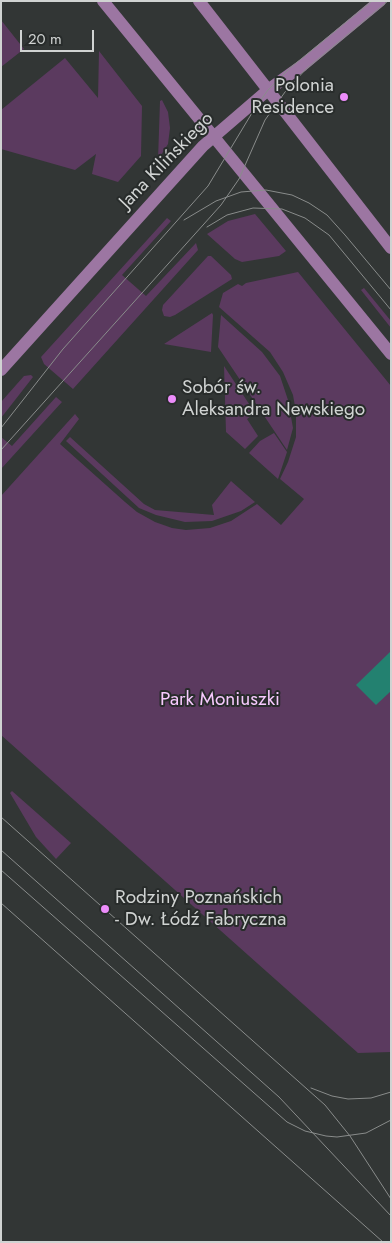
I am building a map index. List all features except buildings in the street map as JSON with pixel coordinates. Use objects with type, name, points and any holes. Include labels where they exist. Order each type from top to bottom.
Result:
[{"type":"street","points":[[103,1],[391,354]]},
{"type":"street","points":[[199,1],[391,248]]},
{"type":"street","name":"Jana Kilińskiego","points":[[1,370],[189,160],[268,90],[380,1]]},
{"type":"green space","points":[[1,20],[24,49],[1,67]]},
{"type":"green space","points":[[99,51],[142,106],[141,156],[118,182],[92,174],[96,154],[75,170],[1,149],[1,110],[65,58],[98,98]]},
{"type":"green space","points":[[162,100],[168,112],[170,128],[168,144],[158,160],[160,101]]},
{"type":"green space","points":[[255,214],[286,251],[279,256],[242,262],[235,259],[207,234],[228,221]]},
{"type":"green space","points":[[167,218],[171,221],[122,275],[146,296],[196,243],[198,250],[73,389],[44,364],[41,357]]},
{"type":"green space","points":[[208,256],[211,256],[231,275],[232,279],[175,315],[170,317],[164,316],[163,305]]},
{"type":"green space","name":"Park Moniuszki","points":[[298,272],[391,386],[391,1052],[358,1053],[1,735],[1,496],[75,414],[79,419],[60,444],[137,512],[155,522],[172,528],[186,530],[210,528],[231,521],[257,504],[281,525],[304,499],[280,479],[296,437],[296,412],[293,395],[283,372],[270,352],[219,307],[223,293],[238,284],[242,286],[246,283]]},
{"type":"green space","points":[[364,288],[391,321],[391,328],[361,290]]},
{"type":"green space","points":[[212,313],[211,352],[164,344]]},
{"type":"green space","points":[[221,315],[262,352],[280,376],[288,400],[293,428],[287,450],[218,347]]},
{"type":"green space","points":[[224,366],[255,413],[247,419],[258,436],[245,449],[226,432]]},
{"type":"green space","points":[[31,375],[33,377],[1,418],[1,402],[24,376]]},
{"type":"green space","points":[[56,397],[62,402],[1,469],[1,437],[12,446]]},
{"type":"green space","points":[[274,433],[287,452],[278,479],[249,453],[260,441]]},
{"type":"green space","points":[[70,437],[144,504],[155,510],[214,515],[212,505],[231,481],[255,502],[241,511],[212,521],[185,522],[156,515],[139,508],[66,441]]},
{"type":"green space","points":[[12,791],[71,843],[56,859],[36,837],[10,793]]},
{"type":"shaded area","points":[[391,651],[391,691],[376,705],[356,685]]},
{"type":"tram line","points":[[1,428],[63,349],[208,186],[268,90],[290,68],[372,1]]},
{"type":"tram line","points":[[1,450],[221,205],[239,179],[265,120],[285,92],[306,69],[388,1]]},
{"type":"tram line","points":[[184,220],[216,201],[241,192],[266,190],[292,195],[327,215],[391,290]]},
{"type":"tram line","points":[[207,227],[227,215],[253,208],[282,209],[305,218],[329,235],[391,310]]},
{"type":"tram line","points":[[1,817],[325,1105],[350,1136],[391,1199]]},
{"type":"tram line","points":[[1,850],[279,1097],[391,1216]]},
{"type":"tram line","points":[[1,870],[287,1122],[305,1131],[337,1137],[366,1133],[391,1120]]},
{"type":"tram line","points":[[1,903],[383,1242]]},
{"type":"tram line","points":[[311,1088],[332,1096],[348,1099],[371,1098],[391,1092]]},
{"type":"place","name":"Polonia Residence","points":[[344,97]]},
{"type":"place","name":"Sobór św. Aleksandra Newskiego","points":[[172,399]]},
{"type":"place","name":"Rodziny Poznańskich - Dw. Łódź Fabryczna","points":[[105,909]]}]
